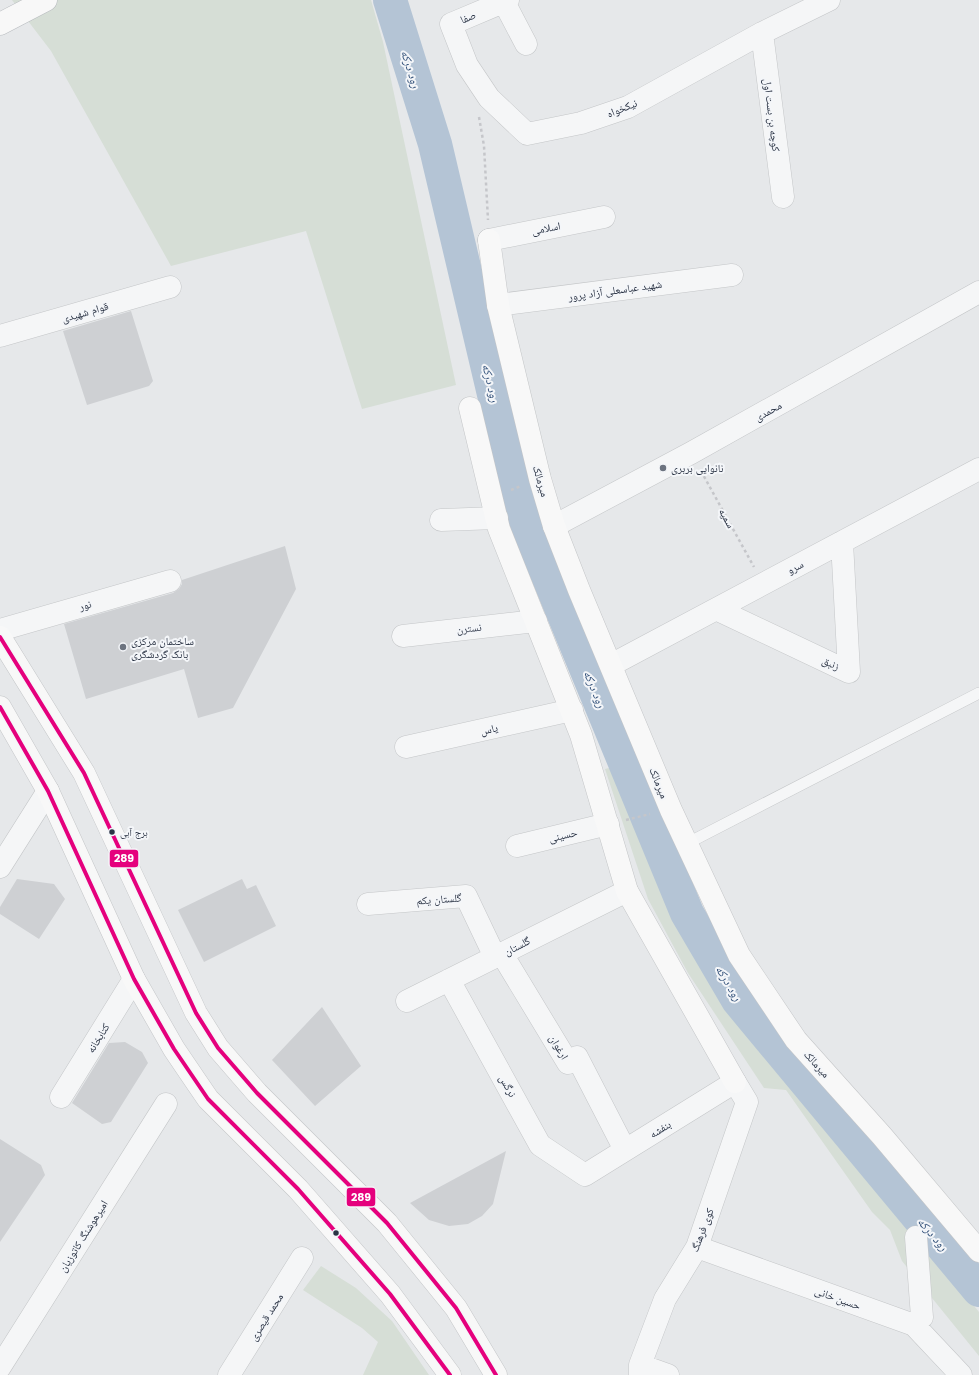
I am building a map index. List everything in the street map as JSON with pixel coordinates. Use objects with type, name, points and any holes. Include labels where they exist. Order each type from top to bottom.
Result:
[{"type":"main road","points":[[0,24],[46,0]]},
{"type":"main road","name":"میرمالک","points":[[489,240],[498,306],[540,480],[554,526],[579,590],[686,844],[739,955],[796,1040],[882,1136],[979,1251]]},
{"type":"main road","points":[[470,408],[499,529],[581,735],[627,891],[735,1082]]},
{"type":"main road","points":[[0,637],[84,773],[196,1013],[218,1048],[257,1093],[387,1223],[456,1308],[496,1375]]},
{"type":"main road","points":[[0,707],[48,791],[134,979],[174,1049],[208,1099],[298,1189],[375,1276],[450,1375]]},
{"type":"street","name":"نیکخواه","points":[[451,24],[467,64],[489,98],[527,134],[581,123],[628,106],[762,33],[829,0]]},
{"type":"street","name":"صفا","points":[[451,24],[506,1]]},
{"type":"street","points":[[506,1],[526,44]]},
{"type":"street","name":"کوچه بن بست اول","points":[[762,33],[782,197]]},
{"type":"street","name":"اسلامی","points":[[489,240],[604,217]]},
{"type":"street","name":"شهید عباسعلی آزاد پرور","points":[[498,306],[732,275]]},
{"type":"street","name":"قوام شهیدی","points":[[0,336],[170,287]]},
{"type":"street","name":"محمدی","points":[[554,526],[691,453],[979,292]]},
{"type":"street","name":"سرو","points":[[611,665],[979,469]]},
{"type":"street","points":[[442,520],[497,518]]},
{"type":"street","name":"زنبق","points":[[716,609],[850,672],[842,542]]},
{"type":"street","name":"نور","points":[[0,630],[170,581]]},
{"type":"street","name":"نسترن","points":[[403,636],[536,621]]},
{"type":"street","name":"یاس","points":[[406,747],[572,710]]},
{"type":"street","points":[[0,867],[48,791]]},
{"type":"street","name":"حسینی","points":[[517,846],[608,824]]},
{"type":"street","name":"گلستان","points":[[407,1001],[627,891]]},
{"type":"street","name":"گلستان یکم","points":[[368,904],[466,896],[499,955]]},
{"type":"street","name":"ارغوان","points":[[499,955],[568,1063],[577,1057],[625,1150]]},
{"type":"street","name":"کتابخانه","points":[[61,1097],[134,979]]},
{"type":"street","name":"نرگس","points":[[449,980],[540,1145],[585,1176]]},
{"type":"street","name":"بنفشه","points":[[585,1176],[735,1082]]},
{"type":"street","name":"کوی فرهنگ","points":[[640,1370],[665,1299],[697,1247],[747,1102],[735,1082]]},
{"type":"street","name":"امیرهوشنگ کاتوزیان","points":[[0,1367],[166,1104]]},
{"type":"street","points":[[914,1325],[922,1317],[916,1237]]},
{"type":"street","name":"حسین خانی","points":[[697,1247],[914,1325],[961,1375]]},
{"type":"street","name":"محمد قیصری","points":[[229,1375],[302,1258]]},
{"type":"street","points":[[640,1370],[668,1375]]},
{"type":"lane","points":[[686,844],[979,694]]},
{"type":"path","points":[[489,98],[477,108],[484,146],[489,240]]},
{"type":"path","name":"سمیه","points":[[691,453],[763,584]]},
{"type":"path","points":[[507,491],[524,486]]},
{"type":"path","points":[[632,819],[656,812]]},
{"type":"shaded area","points":[[12,0],[371,0],[383,42],[456,385],[362,409],[306,231],[171,266],[51,51]]},
{"type":"shaded area","points":[[613,767],[703,966],[979,1312],[979,1356],[902,1261],[890,1230],[872,1212],[786,1090],[764,1088],[688,973],[648,899],[605,769]]},
{"type":"shaded area","points":[[321,1266],[356,1288],[392,1321],[429,1375],[363,1375],[378,1342],[362,1328],[303,1290]]},
{"type":"building","points":[[131,311],[153,381],[149,386],[87,405],[63,331]]},
{"type":"building","points":[[285,546],[296,589],[233,708],[198,718],[184,669],[86,699],[64,624],[173,593],[179,589],[182,584],[182,580]]},
{"type":"building","points":[[17,879],[54,884],[65,899],[39,939],[0,914],[0,907]]},
{"type":"building","points":[[242,879],[247,889],[256,885],[276,926],[204,962],[178,910]]},
{"type":"building","points":[[322,1007],[361,1066],[315,1106],[272,1060]]},
{"type":"building","points":[[125,1042],[142,1052],[148,1063],[111,1122],[102,1124],[72,1103],[109,1043]]},
{"type":"building","points":[[0,1139],[41,1165],[45,1175],[0,1242]]},
{"type":"building","points":[[506,1151],[493,1204],[482,1216],[468,1224],[449,1226],[429,1220],[410,1203]]},
{"type":"waterway","name":"رود درکه","points":[[390,0],[435,144],[522,513],[687,913],[738,1000],[979,1290]]},
{"type":"transit line","name":"289","points":[[0,637],[84,773],[196,1013],[218,1048],[257,1093],[387,1223],[456,1308],[496,1375]]},
{"type":"transit line","name":"289","points":[[0,707],[48,791],[134,979],[174,1049],[208,1099],[298,1189],[390,1294],[450,1375]]},
{"type":"place","name":"نانوایی بربری","points":[[663,468]]},
{"type":"place","name":"ساختمان مرکزی بانک گردشگری","points":[[123,647]]},
{"type":"place","name":"برج آبی","points":[[112,832]]}]
